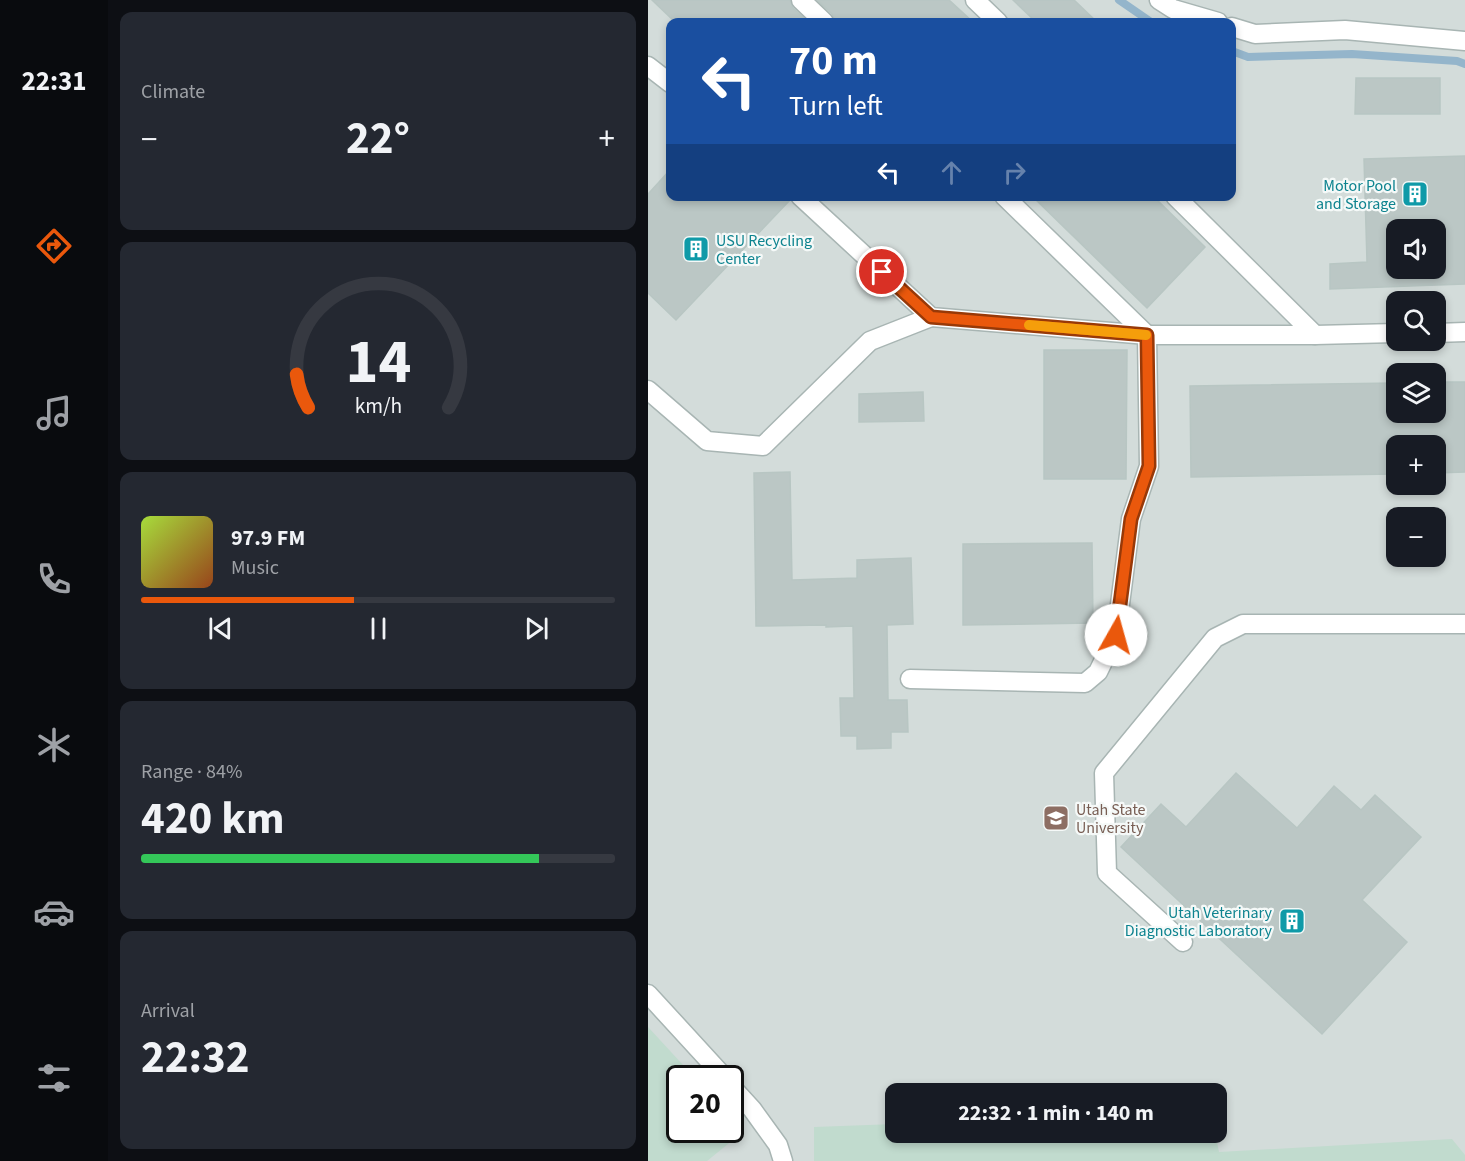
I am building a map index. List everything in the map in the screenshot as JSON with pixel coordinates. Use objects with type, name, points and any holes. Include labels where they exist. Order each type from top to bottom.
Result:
[{"type":"street","points":[[801,0],[820,18]]},
{"type":"street","points":[[975,0],[994,18]]},
{"type":"street","points":[[1159,0],[1173,9],[1204,18]]},
{"type":"street","points":[[1236,28],[1255,34],[1345,30],[1465,41]]},
{"type":"street","points":[[648,66],[666,80]]},
{"type":"street","points":[[805,201],[931,317]]},
{"type":"street","points":[[910,679],[1085,683],[1098,672],[1116,635],[1131,519],[1149,466],[1147,335],[1009,201]]},
{"type":"street","points":[[1179,201],[1315,335]]},
{"type":"street","points":[[648,390],[707,441],[763,446],[870,341],[931,317],[1147,335],[1386,333]]},
{"type":"street","points":[[1446,333],[1465,332]]},
{"type":"street","points":[[1183,942],[1107,873],[1104,773],[1215,638],[1243,624],[1465,624]]},
{"type":"street","points":[[648,994],[713,1065]]},
{"type":"street","points":[[744,1100],[778,1145],[783,1161]]},
{"type":"shaded area","name":"Utah State University","points":[[648,0],[1465,0],[1465,1161],[648,1161]]},
{"type":"green space","points":[[648,1027],[683,1065],[666,1065],[666,1143],[729,1143],[707,1161],[648,1161]]},
{"type":"green space","points":[[885,1124],[885,1143],[1217,1143],[1219,1152],[1452,1139],[1465,1155],[1465,1161],[814,1161],[814,1127]]},
{"type":"building","points":[[652,0],[790,0],[793,8],[804,18],[671,18]]},
{"type":"building","points":[[817,0],[949,0],[969,18],[834,18]]},
{"type":"building","points":[[1013,0],[1074,0],[1093,18],[1032,18]]},
{"type":"building","points":[[1356,78],[1440,78],[1440,114],[1355,114]]},
{"type":"building","name":"Motor Pool and Storage","points":[[1465,156],[1465,284],[1330,289],[1330,264],[1367,262],[1364,159]]},
{"type":"building","name":"USU Recycling Center","points":[[666,174],[666,201],[789,201],[676,320],[648,293],[648,194]]},
{"type":"building","points":[[1037,201],[1158,201],[1205,247],[1147,308]]},
{"type":"building","points":[[1044,350],[1127,350],[1126,479],[1044,479]]},
{"type":"building","points":[[1446,382],[1465,382],[1465,472],[1446,473],[1446,435],[1386,435],[1386,474],[1191,477],[1190,386],[1386,383],[1386,423],[1446,423]]},
{"type":"building","points":[[923,392],[924,421],[859,422],[859,394]]},
{"type":"building","points":[[790,472],[792,580],[857,578],[857,560],[911,558],[913,624],[887,625],[888,700],[907,700],[908,732],[891,732],[891,748],[857,749],[857,736],[841,736],[840,698],[854,698],[853,626],[756,626],[754,473]]},
{"type":"building","points":[[1092,543],[1093,623],[963,625],[963,544]]},
{"type":"building","name":"Utah Veterinary Diagnostic Laboratory","points":[[1236,773],[1297,828],[1334,786],[1361,810],[1375,795],[1421,837],[1362,900],[1407,942],[1322,1034],[1121,847],[1161,804],[1186,827]]},
{"type":"waterway","points":[[1119,0],[1145,18]]},
{"type":"waterway","points":[[1236,52],[1248,57],[1352,54],[1457,61],[1465,64]]},
{"type":"slow traffic","points":[[1029,325],[1146,335]]},
{"type":"place","name":"Motor Pool and Storage","points":[[1415,194]]},
{"type":"place","name":"USU Recycling Center","points":[[696,249]]},
{"type":"place","name":"Utah State University","points":[[1056,818]]},
{"type":"place","name":"Utah Veterinary Diagnostic Laboratory","points":[[1292,921]]},
{"type":"route","points":[[882,272],[931,317],[1147,335],[1149,466],[1131,519],[1116,635]]}]
